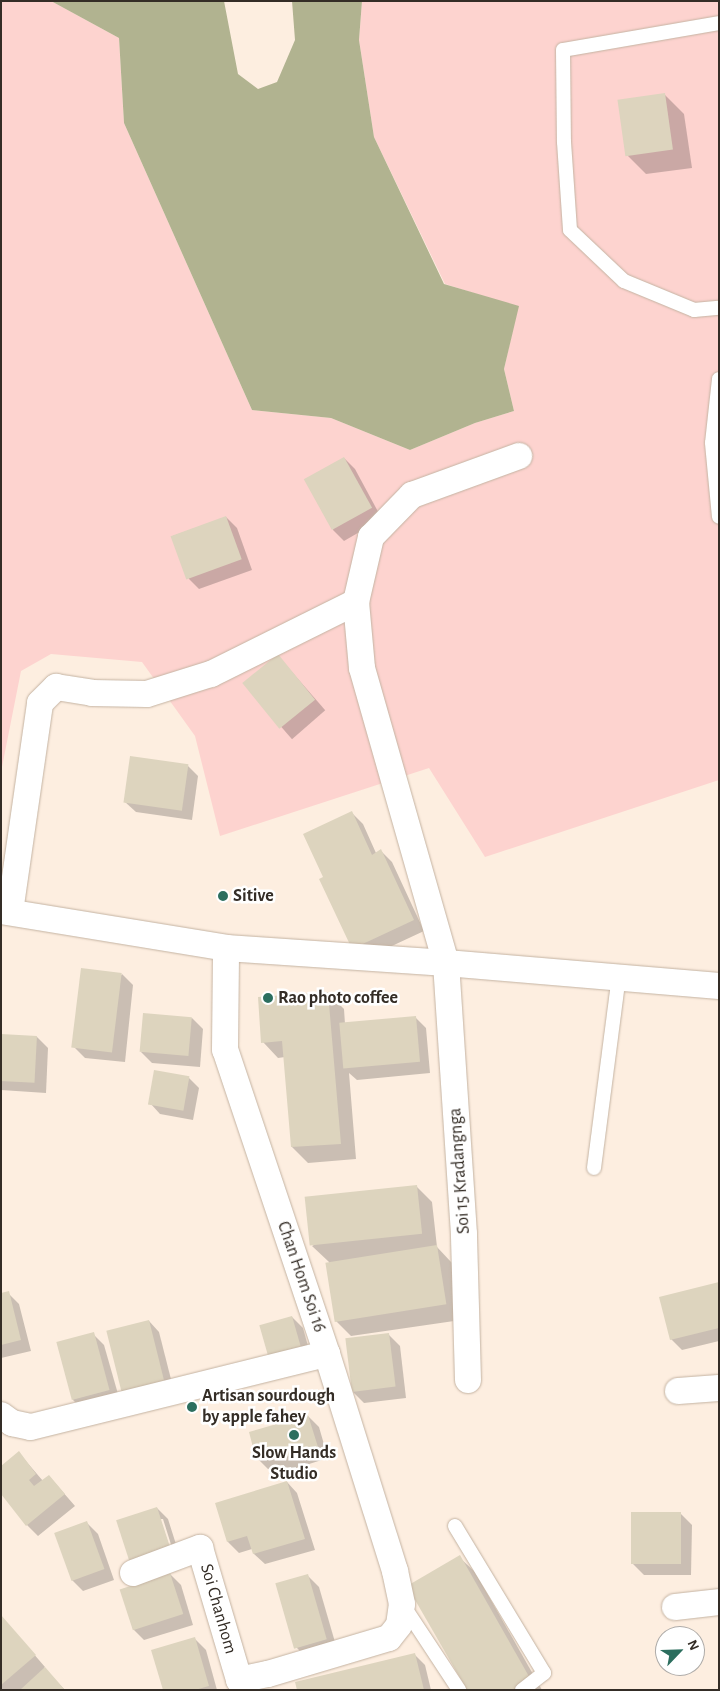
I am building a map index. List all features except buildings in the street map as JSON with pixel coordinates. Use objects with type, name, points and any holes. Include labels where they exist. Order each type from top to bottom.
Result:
[{"type":"street","name":"Soi 15 Kradangnga","points":[[468,1380],[464,1234],[446,963],[362,668],[356,602],[371,537],[412,496],[519,456]]},
{"type":"street","points":[[356,602],[211,674],[147,694],[92,692],[56,687],[40,703],[5,911],[226,948],[619,976],[719,986]]},
{"type":"street","name":"Chan Hom Soi 16","points":[[226,948],[225,1050],[327,1354],[395,1571],[402,1604]]},
{"type":"street","points":[[1,1415],[12,1423],[31,1427],[327,1354]]},
{"type":"street","points":[[678,1391],[719,1388]]},
{"type":"street","name":"Soi Chanhom","points":[[133,1573],[200,1548],[239,1680],[270,1682],[389,1638],[399,1626],[402,1604]]},
{"type":"street","points":[[675,1607],[719,1602]]},
{"type":"lane","points":[[719,24],[564,50],[564,142],[570,230],[624,281],[694,310],[719,308]]},
{"type":"lane","points":[[719,379],[712,443],[719,517]]},
{"type":"lane","points":[[594,1168],[619,976]]},
{"type":"lane","points":[[455,1526],[544,1673],[522,1690]]},
{"type":"lane","points":[[402,1604],[459,1690]]},
{"type":"shaded area","points":[[1,1],[51,1],[119,38],[124,123],[252,410],[331,418],[410,450],[475,423],[514,411],[504,369],[518,307],[445,284],[374,137],[359,40],[362,1],[719,1],[719,780],[485,857],[429,768],[220,836],[195,736],[142,662],[51,654],[21,671],[1,772]]},
{"type":"shaded area","points":[[51,1],[224,1],[238,74],[258,89],[277,82],[295,40],[292,1],[362,1],[359,40],[374,137],[444,284],[519,306],[504,369],[514,411],[475,423],[410,450],[331,418],[252,410],[124,123],[119,38]]},
{"type":"place","name":"Sitive","points":[[223,896]]},
{"type":"place","name":"Rao photo coffee","points":[[268,998]]},
{"type":"place","name":"Artisan sourdough by apple fahey","points":[[192,1407]]},
{"type":"place","name":"Slow Hands Studio","points":[[294,1435]]}]
